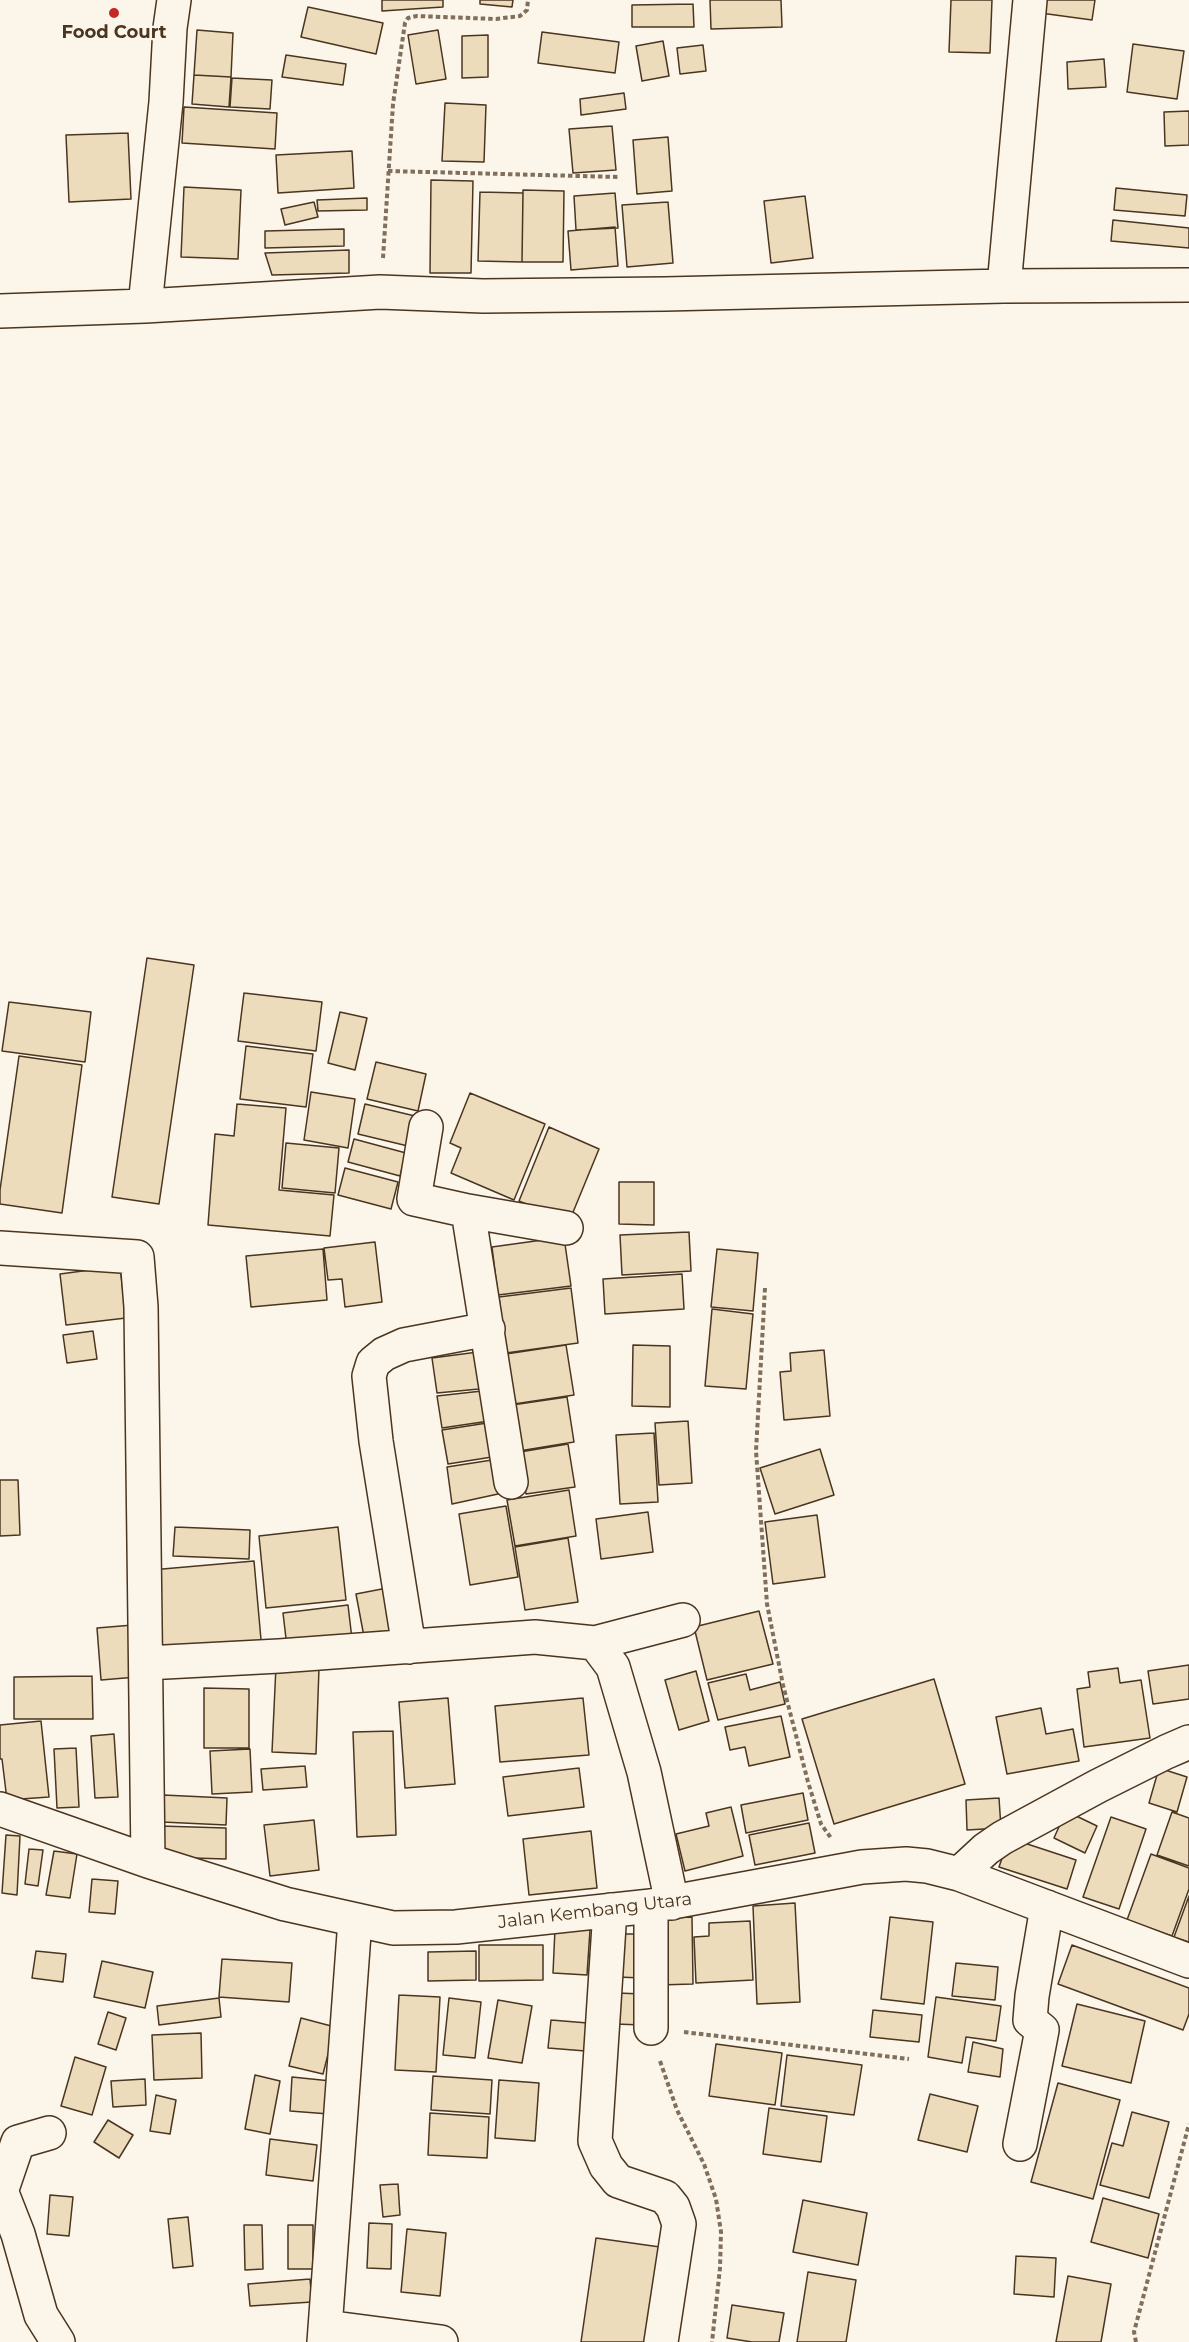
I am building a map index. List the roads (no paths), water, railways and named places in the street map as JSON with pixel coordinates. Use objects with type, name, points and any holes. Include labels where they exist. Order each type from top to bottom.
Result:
[{"type":"street","points":[[145,306],[174,0]]},
{"type":"street","points":[[1004,286],[1030,0]]},
{"type":"street","points":[[0,311],[145,306],[380,292],[483,296],[1004,286],[1189,285]]},
{"type":"street","points":[[426,1127],[414,1199],[566,1228]]},
{"type":"street","points":[[468,1211],[511,1482]]},
{"type":"street","points":[[0,1248],[137,1257],[141,1307],[148,1862]]},
{"type":"street","points":[[409,1647],[376,1441],[369,1376],[373,1363],[384,1354],[404,1346],[488,1329]]},
{"type":"street","points":[[146,1663],[535,1637],[595,1643],[683,1620]]},
{"type":"street","points":[[595,1643],[613,1667],[644,1772],[662,1904],[651,2028]]},
{"type":"street","points":[[959,1874],[986,1849],[1002,1838],[1098,1786],[1189,1742]]},
{"type":"street","name":"Jalan Kembang Utara","points":[[0,1809],[148,1862],[285,1904],[393,1928],[424,1929],[662,1904],[862,1867],[906,1864],[959,1874],[1189,1961]]},
{"type":"street","points":[[1020,2144],[1042,2030],[1030,2020],[1047,1907]]},
{"type":"street","points":[[610,1910],[595,2141],[606,2166],[618,2181],[666,2197],[673,2207],[679,2224],[661,2342]]},
{"type":"street","points":[[354,1920],[325,2334],[441,2342]]},
{"type":"street","points":[[49,2133],[18,2142],[1,2189],[18,2234],[41,2315],[58,2342]]},
{"type":"place","name":"Food Court","points":[[114,13]]}]
